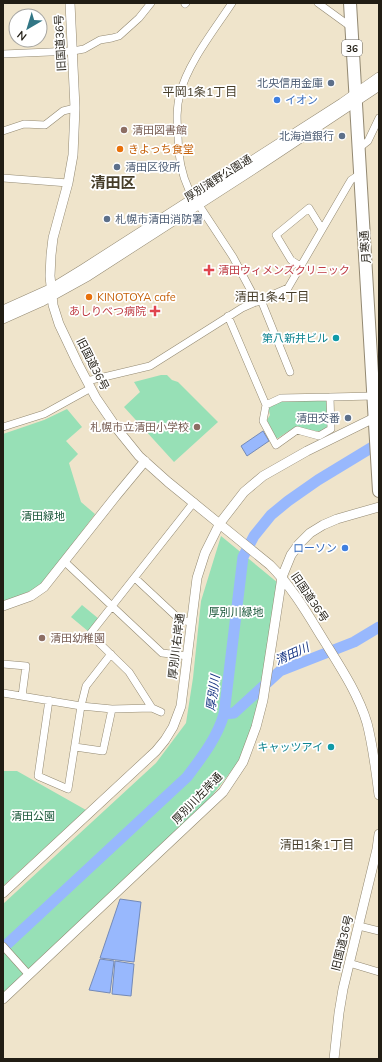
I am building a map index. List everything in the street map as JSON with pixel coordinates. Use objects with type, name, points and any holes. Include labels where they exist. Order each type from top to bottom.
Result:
[{"type":"highway","name":"月寒通","points":[[350,3],[376,420],[379,491]]},
{"type":"street","name":"旧国道36号","points":[[70,3],[75,108],[73,155],[68,183],[52,246],[50,276],[53,305],[60,324],[89,384],[118,430],[139,456],[168,482],[270,565],[282,576],[297,597],[350,683],[366,722],[373,751],[378,783]]},
{"type":"street","points":[[3,54],[73,51],[84,49],[100,40],[119,36],[139,18],[151,3]]},
{"type":"street","points":[[232,3],[187,73],[182,85],[178,101],[178,154],[184,179],[196,201],[233,257],[259,301],[290,372]]},
{"type":"street","points":[[318,3],[351,27]]},
{"type":"street","name":"厚別滝野公園通","points":[[355,98],[379,77]]},
{"type":"street","name":"厚別滝野公園通","points":[[3,319],[52,292],[355,98],[379,86]]},
{"type":"street","points":[[3,130],[24,124],[45,125],[63,111],[75,108]]},
{"type":"street","points":[[359,148],[368,141],[377,129],[379,118]]},
{"type":"street","points":[[3,427],[44,414],[89,384],[150,366],[242,308],[288,288],[351,180],[360,174]]},
{"type":"street","points":[[3,178],[68,183]]},
{"type":"street","points":[[300,266],[291,260],[276,234],[309,208],[322,229]]},
{"type":"street","name":"厚別滝野公園通","points":[[3,310],[52,292]]},
{"type":"street","points":[[228,316],[266,405],[264,421],[276,445],[297,430],[320,436],[331,429],[330,397]]},
{"type":"street","points":[[266,405],[281,398],[374,396]]},
{"type":"street","name":"厚別川右岸通","points":[[3,893],[132,774],[165,740],[181,706],[191,622],[200,566],[210,540],[220,523],[241,496],[250,486],[263,476],[314,448],[376,420]]},
{"type":"street","points":[[3,606],[37,593],[49,581],[145,461]]},
{"type":"street","points":[[152,708],[129,672],[90,634],[194,502]]},
{"type":"street","name":"厚別川左岸通","points":[[3,999],[222,792],[243,762],[256,727],[263,700],[282,576],[291,555],[310,534],[323,525],[337,519],[379,507]]},
{"type":"street","points":[[65,562],[162,653],[188,656]]},
{"type":"street","points":[[135,578],[180,620],[191,622]]},
{"type":"street","points":[[49,700],[38,776],[68,789],[81,706],[86,686],[112,654]]},
{"type":"street","points":[[3,664],[26,666],[22,696]]},
{"type":"street","points":[[3,693],[81,706],[112,709],[152,708],[161,712]]},
{"type":"street","points":[[75,747],[103,752],[112,709]]},
{"type":"street","points":[[378,783],[379,795]]},
{"type":"street","name":"旧国道36号","points":[[334,1059],[339,1013],[349,963],[377,849],[379,834]]},
{"type":"street","points":[[359,926],[379,931]]},
{"type":"street","points":[[3,946],[29,975]]},
{"type":"street","points":[[349,963],[379,972]]},
{"type":"green space","points":[[161,375],[167,375],[172,380],[178,382],[218,422],[174,462],[124,407],[140,392],[134,382]]},
{"type":"green space","points":[[283,400],[326,401],[328,428],[321,432],[295,427],[276,438],[267,420],[270,415],[268,407]]},
{"type":"green space","name":"清田緑地","points":[[67,409],[82,427],[66,441],[78,454],[69,463],[81,502],[95,514],[41,586],[3,603],[3,434],[44,420]]},
{"type":"green space","name":"厚別川緑地","points":[[221,536],[278,583],[256,718],[239,761],[197,815],[3,995],[3,904],[156,763],[186,723],[193,678],[201,601]]},
{"type":"green space","points":[[82,605],[99,619],[89,632],[71,617]]},
{"type":"green space","name":"清田公園","points":[[3,771],[17,771],[86,810],[3,886]]},
{"type":"water","points":[[263,431],[269,441],[247,456],[241,446]]},
{"type":"water","points":[[120,899],[141,902],[134,962],[100,958]]},
{"type":"water","points":[[100,959],[114,961],[110,993],[89,990]]},
{"type":"water","points":[[115,961],[134,964],[131,996],[112,994]]},
{"type":"waterway","name":"厚別川","points":[[3,948],[193,770],[213,739],[224,714],[243,557],[254,536],[271,515],[288,501],[318,480],[379,443]]},
{"type":"waterway","name":"清田川","points":[[224,714],[234,713],[280,671],[354,642],[379,627]]},
{"type":"place","name":"北央信用金庫","points":[[331,83]]},
{"type":"place","name":"イオン","points":[[277,100]]},
{"type":"place","name":"清田図書館","points":[[124,130]]},
{"type":"place","name":"北海道銀行","points":[[342,136]]},
{"type":"place","name":"きよっち食堂","points":[[120,149]]},
{"type":"place","name":"清田区役所","points":[[117,167]]},
{"type":"place","name":"札幌市清田消防署","points":[[107,219]]},
{"type":"place","name":"清田ウィメンズクリニック","points":[[209,270]]},
{"type":"place","name":"KINOTOYA cafe","points":[[89,297]]},
{"type":"place","name":"あしりべつ病院","points":[[155,311]]},
{"type":"place","name":"第八新井ビル","points":[[336,338]]},
{"type":"place","name":"清田交番","points":[[348,418]]},
{"type":"place","name":"札幌市立清田小学校","points":[[197,427]]},
{"type":"place","name":"ローソン","points":[[345,548]]},
{"type":"place","name":"清田幼稚園","points":[[42,638]]},
{"type":"place","name":"キャッツアイ","points":[[331,747]]},
{"type":"district","name":"平岡1条1丁目","points":[[200,92]]},
{"type":"district","name":"清田区","points":[[113,183]]},
{"type":"district","name":"清田1条4丁目","points":[[272,297]]},
{"type":"district","name":"清田1条1丁目","points":[[317,845]]}]
